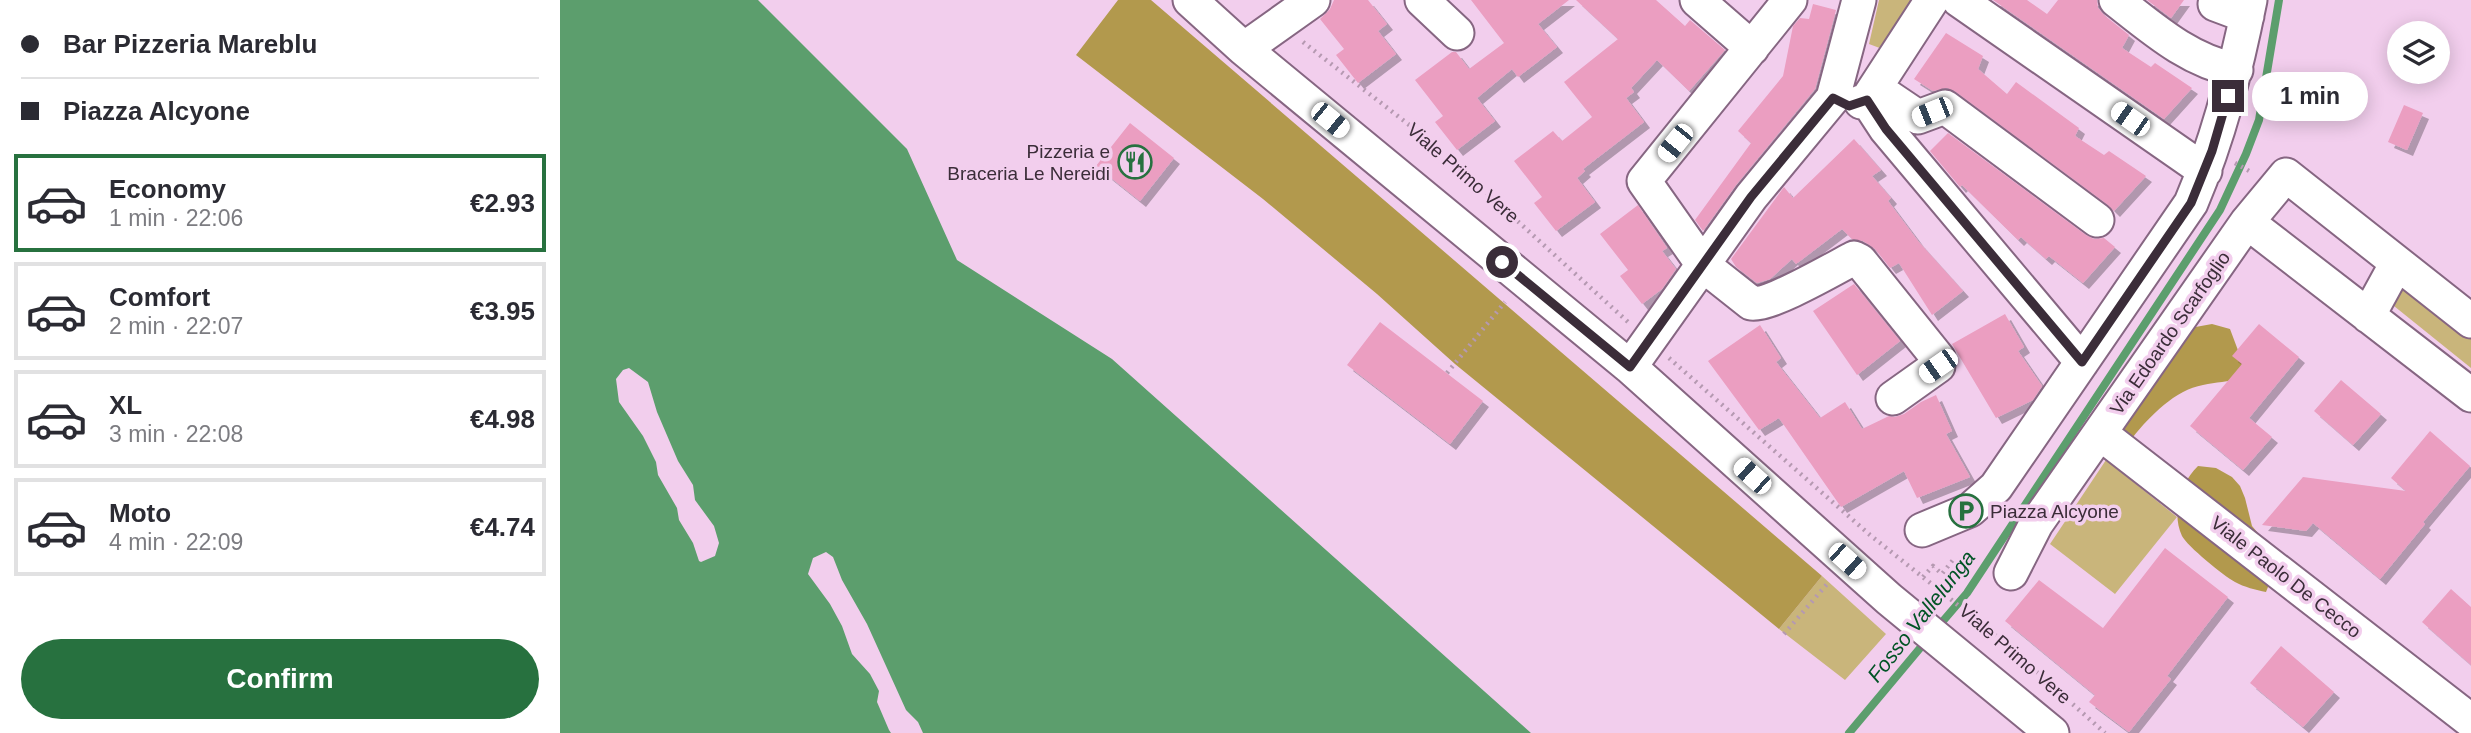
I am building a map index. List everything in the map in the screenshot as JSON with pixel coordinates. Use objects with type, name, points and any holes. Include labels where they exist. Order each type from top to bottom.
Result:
[{"type":"street","name":"Viale Primo Vere","points":[[1190,0],[1244,49],[1630,367],[1889,598],[2052,733]]},
{"type":"street","points":[[1244,49],[1313,0]]},
{"type":"street","points":[[1422,0],[1457,33]]},
{"type":"street","points":[[1697,0],[1752,48]]},
{"type":"street","points":[[1790,0],[1644,181],[1703,265],[1751,303],[1780,295],[1854,258],[1860,261],[1938,358],[1938,366],[1893,397]]},
{"type":"street","points":[[1630,367],[1751,197],[1833,98],[1859,0]]},
{"type":"street","points":[[1833,98],[1849,106],[1871,94],[1932,0]]},
{"type":"street","points":[[1959,0],[2205,171]]},
{"type":"street","points":[[2116,0],[2163,37],[2200,60],[2236,70]]},
{"type":"street","points":[[1923,530],[1970,510],[1996,487],[2191,203],[2205,171],[2236,70],[2248,8],[2215,4]]},
{"type":"street","points":[[1871,94],[1919,117],[1945,107],[2097,220]]},
{"type":"street","points":[[1871,94],[1895,140],[2082,362]]},
{"type":"street","points":[[2471,321],[2286,175],[2247,222],[2471,395]]},
{"type":"street","name":"Via Edoardo Scarfoglio","points":[[2011,573],[2036,524],[2247,222]]},
{"type":"street","points":[[2368,316],[2397,263]]},
{"type":"street","name":"Viale Paolo De Cecco","points":[[2101,433],[2471,721]]},
{"type":"path","name":"Viale Primo Vere","points":[[1280,24],[1431,142],[1629,323]]},
{"type":"path","points":[[1447,373],[1524,280]]},
{"type":"path","name":"Viale Primo Vere","points":[[1668,358],[1870,536],[1993,633],[2105,733]]},
{"type":"path","points":[[1923,577],[1933,566],[1942,574],[1953,560]]},
{"type":"path","points":[[1784,634],[1828,582]]},
{"type":"shaded area","points":[[560,0],[758,0],[907,149],[957,260],[1112,359],[1531,733],[560,733]]},
{"type":"shaded area","points":[[1118,0],[1151,0],[1822,576],[1779,629],[1455,364],[1377,294],[1263,199],[1076,55]]},
{"type":"shaded area","points":[[1879,0],[1915,0],[1885,50],[1869,44]]},
{"type":"shaded area","points":[[2405,274],[2471,326],[2471,368],[2394,306]]},
{"type":"shaded area","points":[[2212,324],[2230,329],[2242,361],[2241,378],[2203,385],[2183,392],[2155,413],[2133,437],[2111,427],[2190,328]]},
{"type":"shaded area","points":[[2106,460],[2177,517],[2115,594],[2050,544]]},
{"type":"shaded area","points":[[2198,466],[2216,468],[2232,477],[2240,486],[2252,526],[2273,551],[2273,574],[2266,592],[2230,579],[2182,536],[2177,518],[2180,498],[2187,480]]},
{"type":"shaded area","points":[[1822,576],[1886,634],[1845,680],[1779,629]]},
{"type":"pier","points":[[629,368],[648,382],[657,412],[678,461],[693,485],[695,500],[714,526],[719,543],[715,556],[701,562],[679,520],[677,508],[658,475],[656,462],[643,436],[619,402],[616,379],[623,370]]},
{"type":"pier","points":[[826,552],[833,557],[842,580],[867,624],[906,710],[918,722],[923,733],[891,733],[889,730],[877,702],[879,691],[870,674],[852,654],[842,626],[830,604],[808,574],[813,558]]},
{"type":"building","points":[[1334,0],[1368,0],[1387,24],[1378,31],[1396,54],[1358,83],[1336,55],[1344,49],[1320,19],[1330,9]]},
{"type":"building","points":[[1471,0],[1569,0],[1538,24],[1557,47],[1518,77],[1512,69],[1477,98],[1495,121],[1457,150],[1435,122],[1443,116],[1415,80],[1452,52],[1456,52],[1469,69],[1504,43]]},
{"type":"building","points":[[1576,0],[1656,0],[1685,26],[1690,20],[1725,50],[1689,91],[1657,60],[1631,88],[1634,92],[1626,98],[1644,122],[1583,169],[1585,171],[1577,178],[1595,202],[1556,231],[1534,203],[1542,197],[1514,161],[1553,131],[1562,141],[1592,117],[1564,82],[1618,39]]},
{"type":"building","points":[[1993,0],[2027,0],[2047,14],[2058,0],[2097,0],[2098,8],[2104,15],[2129,35],[2122,48],[2151,67],[2155,63],[2192,88],[2164,119]]},
{"type":"building","points":[[2147,0],[2184,0],[2171,18]]},
{"type":"building","points":[[1813,4],[1836,10],[1815,89],[1736,185],[1703,231],[1695,220],[1751,143],[1738,131],[1783,76],[1793,26],[1800,18],[1809,19]]},
{"type":"building","points":[[1946,33],[1983,56],[1978,69],[2007,94],[2016,82],[2079,128],[2075,136],[2104,155],[2109,151],[2146,176],[2114,211],[1956,92],[1947,88],[1933,91],[1914,79]]},
{"type":"building","points":[[2404,105],[2423,113],[2407,150],[2388,142]]},
{"type":"building","points":[[1130,123],[1174,158],[1140,201],[1096,166]]},
{"type":"building","points":[[1948,133],[2086,235],[2094,239],[2104,238],[2115,247],[2083,283],[2049,256],[2046,259],[2021,237],[2018,240],[1962,185],[1960,187],[1930,151]]},
{"type":"building","points":[[1854,139],[1881,170],[1872,176],[1891,198],[1888,201],[1918,241],[1963,291],[1932,315],[1899,263],[1890,268],[1875,249],[1863,241],[1852,239],[1842,229],[1796,264],[1792,259],[1770,279],[1757,283],[1736,267],[1731,259],[1784,187],[1793,198]]},
{"type":"building","points":[[1638,205],[1667,248],[1662,251],[1676,269],[1662,289],[1642,304],[1620,276],[1628,270],[1600,234]]},
{"type":"building","points":[[1854,284],[1900,341],[1857,375],[1813,311]]},
{"type":"building","points":[[2005,314],[2024,347],[2018,351],[2042,386],[2033,400],[1996,418],[1952,344]]},
{"type":"building","points":[[1380,322],[1483,401],[1450,444],[1347,365]]},
{"type":"building","points":[[2259,324],[2299,357],[2249,418],[2272,437],[2243,470],[2190,426],[2242,364],[2232,356]]},
{"type":"building","points":[[1760,325],[1781,358],[1776,362],[1820,418],[1845,402],[1862,429],[1889,416],[1904,414],[1936,395],[1952,431],[1946,434],[1970,477],[1917,498],[1904,471],[1841,507],[1779,418],[1759,430],[1708,361]]},
{"type":"building","points":[[2341,380],[2381,414],[2353,445],[2314,411]]},
{"type":"building","points":[[2430,431],[2470,466],[2380,579],[2313,523],[2306,531],[2262,525],[2303,477],[2406,491],[2391,478]]},
{"type":"building","points":[[2165,548],[2228,597],[2167,676],[2171,679],[2129,732],[2089,702],[2095,695],[2005,621],[2039,580],[2103,628]]},
{"type":"building","points":[[2451,589],[2471,607],[2471,665],[2422,622]]},
{"type":"building","points":[[2281,646],[2334,692],[2303,727],[2250,683]]},
{"type":"waterway","name":"Fosso Vallelunga","points":[[1937,628],[1967,593],[2220,210],[2259,120],[2279,0]]},
{"type":"waterway","name":"Fosso Vallelunga","points":[[1849,733],[1926,641]]},
{"type":"place","name":"Pizzeria e Braceria Le Nereidi","points":[[1135,162]]},
{"type":"place","name":"Piazza Alcyone","points":[[1966,511]]},
{"type":"route","points":[[1502,262],[1630,367],[1751,197],[1833,98],[1849,106],[1867,100],[1886,129],[2082,362],[2191,203],[2212,151],[2228,96]]}]
